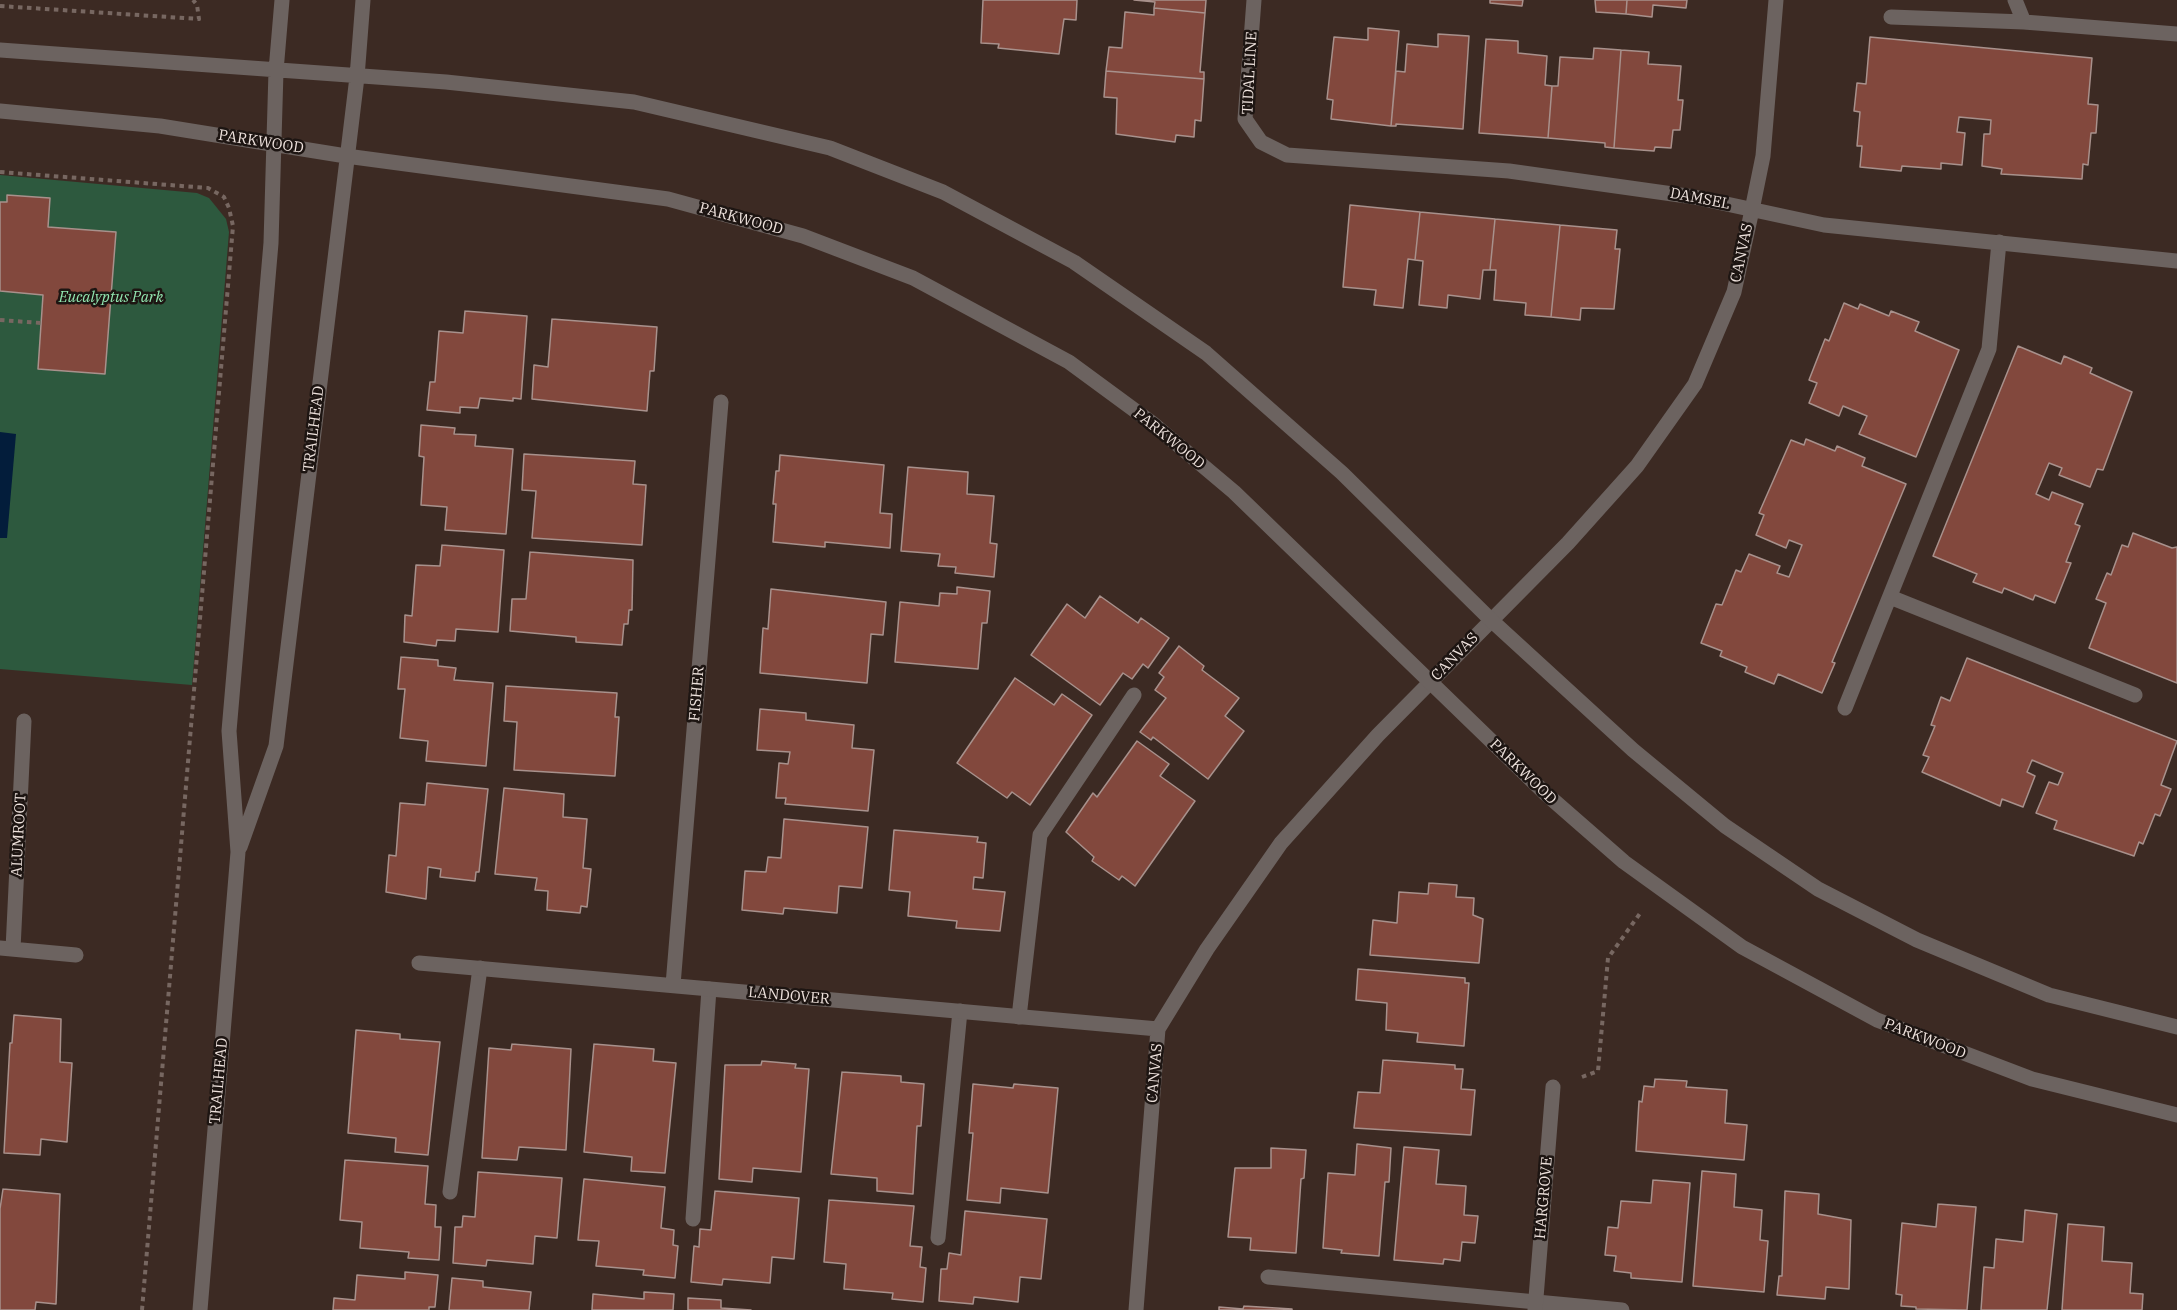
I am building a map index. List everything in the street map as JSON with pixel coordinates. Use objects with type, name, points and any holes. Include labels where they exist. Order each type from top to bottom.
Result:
[{"type":"street","name":"TRAILHEAD","points":[[201,1310],[238,852],[229,731],[271,243],[276,144],[276,71],[282,0]]},
{"type":"street","name":"TRAILHEAD","points":[[238,852],[276,746],[357,77],[363,0]]},
{"type":"street","name":"TIDAL LINE","points":[[1254,0],[1245,119],[1261,142]]},
{"type":"street","name":"CANVAS","points":[[1136,1310],[1158,1029],[1207,950],[1281,843],[1378,735],[1568,543],[1637,466],[1695,384],[1734,292],[1752,210],[1763,156],[1776,0]]},
{"type":"street","points":[[2015,0],[2024,22]]},
{"type":"street","points":[[1890,17],[2024,22],[2177,34]]},
{"type":"street","points":[[0,50],[446,82],[634,102],[830,148],[943,192],[1074,262],[1206,353],[1342,473],[1491,620],[1633,750],[1725,826],[1818,889],[1917,940],[2049,995],[2177,1027]]},
{"type":"street","name":"PARKWOOD","points":[[0,111],[160,126],[346,156],[668,199],[803,236],[913,278],[1069,362],[1152,423],[1234,492],[1545,794],[1624,862],[1742,947],[1877,1020],[2032,1079],[2177,1115]]},
{"type":"street","name":"DAMSEL","points":[[1261,142],[1287,155],[1509,171],[1694,197],[1824,225],[2177,261]]},
{"type":"street","points":[[1845,708],[1989,349],[1999,242]]},
{"type":"street","name":"FISHER","points":[[673,986],[721,402]]},
{"type":"street","points":[[1890,597],[2135,695]]},
{"type":"street","points":[[1018,1017],[1040,835],[1134,695]]},
{"type":"street","name":"ALUMROOT","points":[[24,721],[7,949],[76,955]]},
{"type":"street","name":"LANDOVER","points":[[419,963],[1158,1029]]},
{"type":"street","points":[[450,1192],[480,968]]},
{"type":"street","points":[[693,1220],[709,988]]},
{"type":"street","points":[[938,1238],[960,1011]]},
{"type":"street","name":"HARGROVE","points":[[1535,1306],[1553,1087]]},
{"type":"street","points":[[1268,1277],[1535,1306],[1622,1310]]},
{"type":"path","points":[[0,6],[198,19],[197,5],[193,0]]},
{"type":"path","points":[[0,172],[208,188],[224,197],[229,208],[232,226],[142,1310]]},
{"type":"path","points":[[0,320],[41,323]]},
{"type":"path","points":[[1553,1087],[1598,1071],[1608,958],[1658,887]]},
{"type":"green space","name":"Eucalyptus Park","points":[[0,175],[197,193],[209,198],[226,219],[229,232],[192,685],[0,669]]},
{"type":"water","points":[[0,432],[16,434],[7,538],[0,538]]},
{"type":"building","points":[[983,0],[1077,0],[1076,20],[1064,19],[1059,54],[998,48],[999,44],[981,43]]},
{"type":"building","points":[[1134,0],[1206,0],[1205,13],[1154,8],[1155,2]]},
{"type":"building","points":[[1490,0],[1523,0],[1522,6],[1490,3]]},
{"type":"building","points":[[1595,0],[1627,0],[1626,14],[1596,12]]},
{"type":"building","points":[[1627,0],[1687,0],[1686,8],[1653,5],[1652,17],[1626,14]]},
{"type":"building","points":[[1154,8],[1205,13],[1200,72],[1204,72],[1204,79],[1106,71],[1109,47],[1122,48],[1125,12],[1154,15]]},
{"type":"building","points":[[1368,28],[1399,31],[1391,126],[1331,119],[1333,100],[1327,99],[1334,37],[1368,40]]},
{"type":"building","points":[[1438,34],[1469,36],[1463,129],[1396,124],[1396,126],[1391,126],[1396,71],[1405,72],[1407,44],[1438,47]]},
{"type":"building","points":[[1870,37],[2092,58],[2088,104],[2098,105],[2096,133],[2091,133],[2088,165],[2083,164],[2082,179],[2001,174],[2002,169],[1982,166],[1984,134],[1990,134],[1991,120],[1959,117],[1957,132],[1965,133],[1962,165],[1941,163],[1941,169],[1902,166],[1901,171],[1860,167],[1862,146],[1857,146],[1860,112],[1854,111],[1857,83],[1866,84]]},
{"type":"building","points":[[1486,39],[1518,41],[1518,53],[1547,56],[1545,85],[1552,86],[1548,138],[1479,133]]},
{"type":"building","points":[[1594,48],[1621,50],[1614,148],[1605,147],[1605,143],[1548,138],[1552,86],[1558,86],[1560,57],[1593,59]]},
{"type":"building","points":[[1621,50],[1649,52],[1648,64],[1681,66],[1678,100],[1683,100],[1680,130],[1673,130],[1671,148],[1655,147],[1654,151],[1614,148]]},
{"type":"building","points":[[1106,71],[1204,79],[1201,121],[1195,120],[1194,137],[1176,135],[1175,142],[1116,134],[1117,98],[1104,97]]},
{"type":"building","points":[[7,195],[50,198],[48,227],[116,232],[105,374],[38,369],[43,295],[0,291],[0,202],[7,202]]},
{"type":"building","points":[[1350,205],[1420,212],[1415,260],[1408,259],[1403,308],[1374,305],[1376,290],[1343,287]]},
{"type":"building","points":[[1420,212],[1495,219],[1490,270],[1483,270],[1480,299],[1448,295],[1447,308],[1419,305],[1423,261],[1415,260]]},
{"type":"building","points":[[1495,219],[1560,225],[1551,317],[1525,315],[1526,303],[1494,300],[1496,270],[1490,270]]},
{"type":"building","points":[[1560,225],[1617,230],[1615,249],[1620,249],[1614,309],[1581,308],[1580,320],[1551,317]]},
{"type":"building","points":[[1844,303],[1858,309],[1860,304],[1889,316],[1891,311],[1919,322],[1915,331],[1959,350],[1916,457],[1859,434],[1867,416],[1843,406],[1839,416],[1809,403],[1817,383],[1809,380],[1825,339],[1829,341]]},
{"type":"building","points":[[465,311],[527,316],[521,399],[513,398],[513,401],[480,398],[478,408],[460,407],[460,413],[427,410],[430,382],[435,382],[439,331],[463,333]]},
{"type":"building","points":[[552,319],[657,327],[654,371],[650,371],[647,411],[532,399],[534,365],[548,367]]},
{"type":"building","points":[[2018,346],[2061,364],[2064,356],[2092,368],[2090,373],[2132,392],[2103,470],[2097,469],[2090,487],[2059,475],[2062,468],[2049,463],[2036,494],[2049,500],[2052,492],[2083,504],[2075,524],[2080,526],[2066,562],[2071,563],[2055,603],[2035,595],[2033,600],[2004,588],[2002,593],[1973,582],[1977,574],[1933,556]]},
{"type":"building","points":[[421,425],[455,428],[454,434],[476,435],[475,446],[513,449],[506,534],[445,530],[447,507],[421,505],[424,457],[419,456]]},
{"type":"building","points":[[1806,439],[1835,451],[1837,446],[1865,458],[1862,466],[1906,484],[1832,662],[1835,663],[1822,693],[1778,674],[1774,684],[1745,672],[1747,667],[1720,656],[1722,651],[1701,643],[1716,604],[1722,605],[1736,570],[1741,572],[1749,554],[1780,566],[1777,573],[1789,577],[1802,545],[1789,540],[1786,548],[1756,535],[1764,515],[1759,513],[1791,440],[1804,445]]},
{"type":"building","points":[[524,454],[635,461],[633,484],[646,485],[642,545],[532,538],[536,491],[522,490]]},
{"type":"building","points":[[780,455],[884,465],[880,513],[892,514],[890,548],[825,542],[825,547],[773,542],[776,504],[773,504]]},
{"type":"building","points":[[908,467],[968,472],[967,494],[994,496],[990,543],[997,544],[994,577],[955,573],[956,567],[938,566],[940,554],[901,551]]},
{"type":"building","points":[[2133,533],[2172,548],[2177,547],[2177,683],[2089,648],[2106,603],[2096,599],[2107,573],[2111,575],[2122,545],[2128,547]]},
{"type":"building","points":[[442,545],[504,550],[498,632],[456,629],[455,641],[437,640],[436,646],[404,642],[405,615],[412,616],[416,565],[440,566]]},
{"type":"building","points":[[530,552],[633,560],[632,610],[629,610],[628,624],[624,624],[622,645],[576,642],[576,637],[510,631],[512,599],[526,599]]},
{"type":"building","points":[[957,587],[990,591],[987,623],[982,623],[978,669],[895,662],[900,602],[939,606],[940,593],[957,594]]},
{"type":"building","points":[[771,589],[886,602],[883,635],[871,634],[867,683],[760,673],[763,628],[768,629]]},
{"type":"building","points":[[1100,596],[1138,623],[1141,618],[1169,638],[1148,668],[1143,664],[1132,679],[1123,673],[1100,705],[1031,655],[1067,604],[1085,618]]},
{"type":"building","points":[[1179,646],[1204,666],[1202,670],[1239,698],[1225,716],[1244,731],[1208,779],[1153,737],[1151,740],[1140,732],[1166,698],[1155,690],[1164,677],[1159,673]]},
{"type":"building","points":[[401,657],[438,660],[438,666],[456,668],[454,680],[493,683],[486,766],[426,761],[428,741],[400,738],[405,689],[398,689]]},
{"type":"building","points":[[1967,658],[2177,741],[2161,785],[2171,789],[2160,816],[2155,814],[2143,844],[2139,842],[2134,856],[2054,829],[2057,821],[2036,813],[2049,782],[2058,785],[2063,773],[2032,760],[2027,772],[2035,776],[2023,807],[2002,799],[2000,806],[1922,772],[1929,757],[1923,755],[1935,726],[1931,725],[1941,697],[1950,701]]},
{"type":"building","points":[[1015,678],[1054,705],[1062,694],[1092,715],[1030,805],[1012,792],[1007,798],[957,763]]},
{"type":"building","points":[[506,686],[617,693],[615,717],[619,717],[615,776],[514,770],[517,722],[504,721]]},
{"type":"building","points":[[760,709],[806,713],[806,720],[854,725],[852,748],[874,750],[868,811],[785,804],[786,798],[776,798],[779,763],[788,764],[790,752],[757,750]]},
{"type":"building","points":[[1137,741],[1169,764],[1160,776],[1195,801],[1135,886],[1122,876],[1119,880],[1092,861],[1094,857],[1066,832],[1093,793],[1097,797]]},
{"type":"building","points":[[427,783],[488,789],[479,872],[476,872],[475,881],[440,877],[441,869],[428,867],[426,899],[386,892],[389,855],[396,856],[400,803],[425,805]]},
{"type":"building","points":[[504,788],[564,794],[563,817],[587,819],[583,868],[591,869],[587,907],[581,906],[580,913],[547,910],[548,891],[535,890],[537,878],[495,874]]},
{"type":"building","points":[[784,819],[868,827],[862,888],[839,886],[837,913],[784,908],[783,914],[742,910],[745,871],[766,872],[768,857],[781,858]]},
{"type":"building","points":[[894,830],[978,837],[977,842],[986,843],[983,878],[974,877],[973,889],[1005,892],[1000,931],[956,928],[957,921],[908,916],[910,892],[889,890]]},
{"type":"building","points":[[1429,883],[1457,885],[1456,897],[1474,898],[1473,915],[1483,919],[1479,963],[1370,955],[1373,920],[1397,923],[1399,892],[1428,894]]},
{"type":"building","points":[[1358,969],[1465,978],[1465,983],[1469,983],[1464,1046],[1417,1042],[1418,1033],[1386,1030],[1387,1003],[1356,1000]]},
{"type":"building","points":[[14,1015],[61,1019],[60,1062],[72,1063],[67,1142],[41,1139],[40,1155],[4,1153],[10,1043],[12,1043]]},
{"type":"building","points":[[356,1030],[400,1034],[400,1039],[440,1042],[428,1155],[395,1152],[396,1138],[348,1133]]},
{"type":"building","points":[[512,1044],[571,1049],[566,1150],[519,1147],[517,1160],[482,1158],[489,1048],[511,1050]]},
{"type":"building","points":[[594,1044],[654,1049],[653,1061],[676,1063],[665,1173],[631,1171],[632,1157],[584,1152]]},
{"type":"building","points":[[1383,1060],[1455,1065],[1455,1069],[1463,1069],[1461,1089],[1475,1090],[1471,1135],[1354,1128],[1358,1092],[1380,1093]]},
{"type":"building","points":[[762,1061],[796,1064],[795,1068],[809,1069],[801,1172],[753,1168],[752,1182],[719,1179],[725,1065],[761,1065]]},
{"type":"building","points":[[842,1072],[901,1076],[901,1082],[924,1084],[921,1126],[917,1126],[913,1194],[877,1191],[877,1178],[831,1174]]},
{"type":"building","points":[[1655,1079],[1687,1081],[1686,1087],[1727,1090],[1725,1123],[1747,1125],[1744,1160],[1636,1151],[1639,1101],[1642,1102],[1644,1086],[1654,1087]]},
{"type":"building","points":[[973,1084],[1013,1088],[1014,1084],[1058,1088],[1048,1193],[1001,1188],[1000,1203],[967,1200],[973,1133],[969,1133]]},
{"type":"building","points":[[1357,1144],[1391,1148],[1389,1182],[1385,1182],[1379,1256],[1341,1253],[1342,1250],[1323,1248],[1328,1173],[1355,1175]]},
{"type":"building","points":[[1404,1147],[1439,1150],[1436,1184],[1466,1186],[1464,1215],[1478,1216],[1475,1243],[1462,1242],[1460,1261],[1444,1259],[1443,1264],[1394,1260]]},
{"type":"building","points":[[1271,1148],[1306,1150],[1304,1178],[1301,1179],[1296,1253],[1250,1250],[1251,1238],[1228,1237],[1235,1168],[1271,1168]]},
{"type":"building","points":[[345,1160],[428,1166],[425,1204],[436,1205],[435,1227],[441,1227],[439,1260],[408,1258],[409,1252],[360,1248],[362,1222],[340,1220]]},
{"type":"building","points":[[1702,1171],[1736,1174],[1734,1207],[1762,1210],[1760,1240],[1768,1241],[1764,1292],[1693,1286]]},
{"type":"building","points":[[478,1172],[562,1178],[557,1238],[535,1236],[533,1264],[487,1260],[486,1266],[453,1263],[455,1227],[462,1227],[463,1216],[475,1217]]},
{"type":"building","points":[[584,1179],[665,1187],[661,1228],[674,1230],[673,1245],[678,1246],[675,1278],[643,1275],[644,1270],[596,1266],[599,1241],[578,1240]]},
{"type":"building","points":[[1653,1180],[1690,1183],[1682,1282],[1631,1278],[1631,1273],[1614,1271],[1616,1256],[1605,1255],[1608,1227],[1618,1228],[1621,1201],[1651,1203]]},
{"type":"building","points":[[3,1189],[60,1194],[56,1304],[36,1302],[35,1310],[0,1310],[0,1209]]},
{"type":"building","points":[[715,1191],[799,1198],[794,1259],[772,1257],[770,1283],[723,1279],[722,1285],[691,1282],[694,1246],[699,1247],[700,1229],[711,1230]]},
{"type":"building","points":[[1785,1191],[1819,1194],[1818,1214],[1851,1220],[1849,1289],[1826,1287],[1825,1299],[1777,1295],[1779,1276],[1782,1276]]},
{"type":"building","points":[[829,1200],[914,1206],[910,1246],[922,1247],[920,1267],[926,1268],[923,1302],[892,1299],[893,1293],[844,1289],[846,1264],[824,1262]]},
{"type":"building","points":[[1938,1204],[1976,1207],[1967,1310],[1916,1309],[1916,1307],[1901,1306],[1902,1295],[1896,1294],[1902,1223],[1936,1227]]},
{"type":"building","points":[[2025,1210],[2057,1214],[2047,1310],[1981,1310],[1984,1267],[1994,1268],[1996,1239],[2023,1242]]},
{"type":"building","points":[[965,1211],[1047,1219],[1041,1279],[1020,1277],[1018,1302],[974,1297],[973,1304],[939,1301],[941,1269],[947,1269],[949,1253],[961,1255]]},
{"type":"building","points":[[2068,1224],[2104,1227],[2102,1261],[2132,1263],[2130,1293],[2143,1294],[2142,1310],[2062,1310]]},
{"type":"building","points":[[405,1272],[438,1275],[435,1307],[429,1307],[429,1310],[333,1310],[334,1298],[355,1300],[357,1275],[405,1279]]},
{"type":"building","points":[[452,1278],[483,1281],[483,1287],[531,1292],[529,1310],[449,1310]]},
{"type":"building","points":[[644,1292],[674,1294],[673,1310],[592,1310],[593,1294],[644,1299]]},
{"type":"building","points":[[688,1298],[721,1300],[721,1308],[751,1310],[688,1310]]},
{"type":"building","points":[[1244,1306],[1292,1310],[1219,1310],[1219,1307],[1243,1309]]}]
